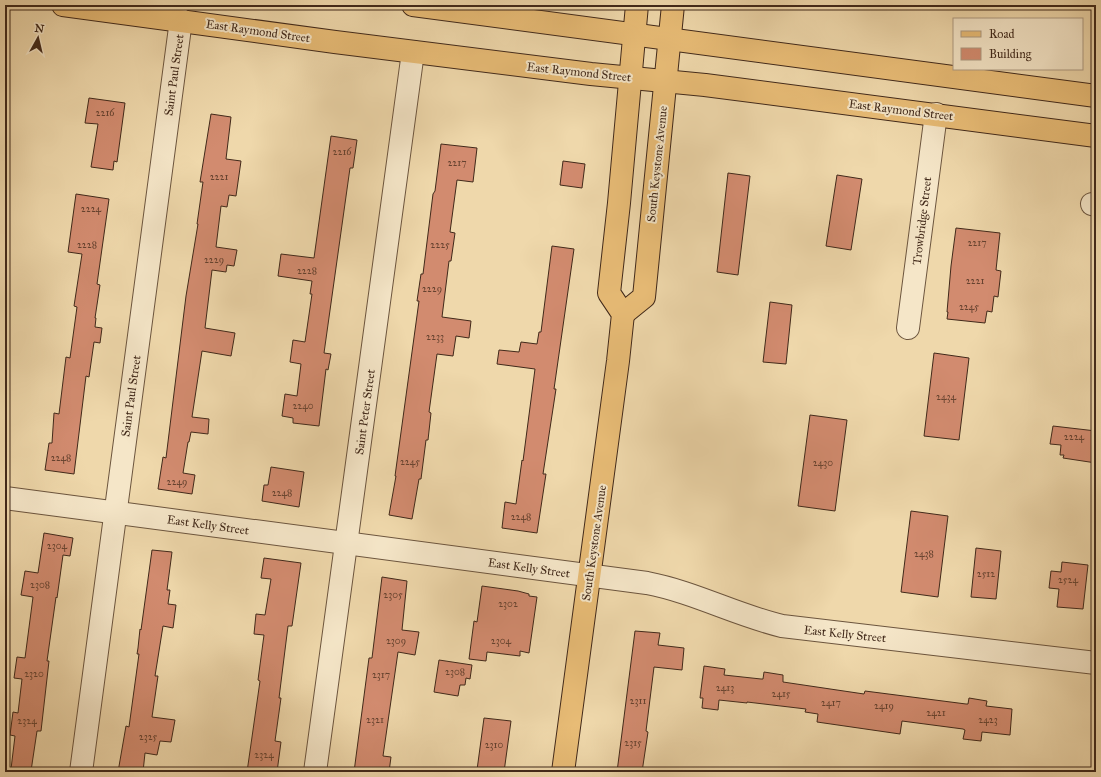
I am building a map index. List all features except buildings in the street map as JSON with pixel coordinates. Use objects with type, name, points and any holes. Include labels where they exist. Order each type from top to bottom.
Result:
[{"type":"main road","name":"East Raymond Street","points":[[63,5],[413,52],[631,78],[705,85],[1096,136]]},
{"type":"main road","points":[[412,5],[1096,96]]},
{"type":"main road","points":[[623,314],[609,293],[637,5]]},
{"type":"main road","name":"South Keystone Avenue","points":[[563,772],[590,576],[623,314],[644,296],[673,5]]},
{"type":"street","name":"Saint Paul Street","points":[[81,772],[181,20]]},
{"type":"street","name":"Saint Peter Street","points":[[316,772],[413,52]]},
{"type":"street","name":"Trowbridge Street","points":[[908,328],[936,114]]},
{"type":"street","name":"East Kelly Street","points":[[5,498],[647,583],[675,589],[734,612],[782,626],[1096,663]]}]
